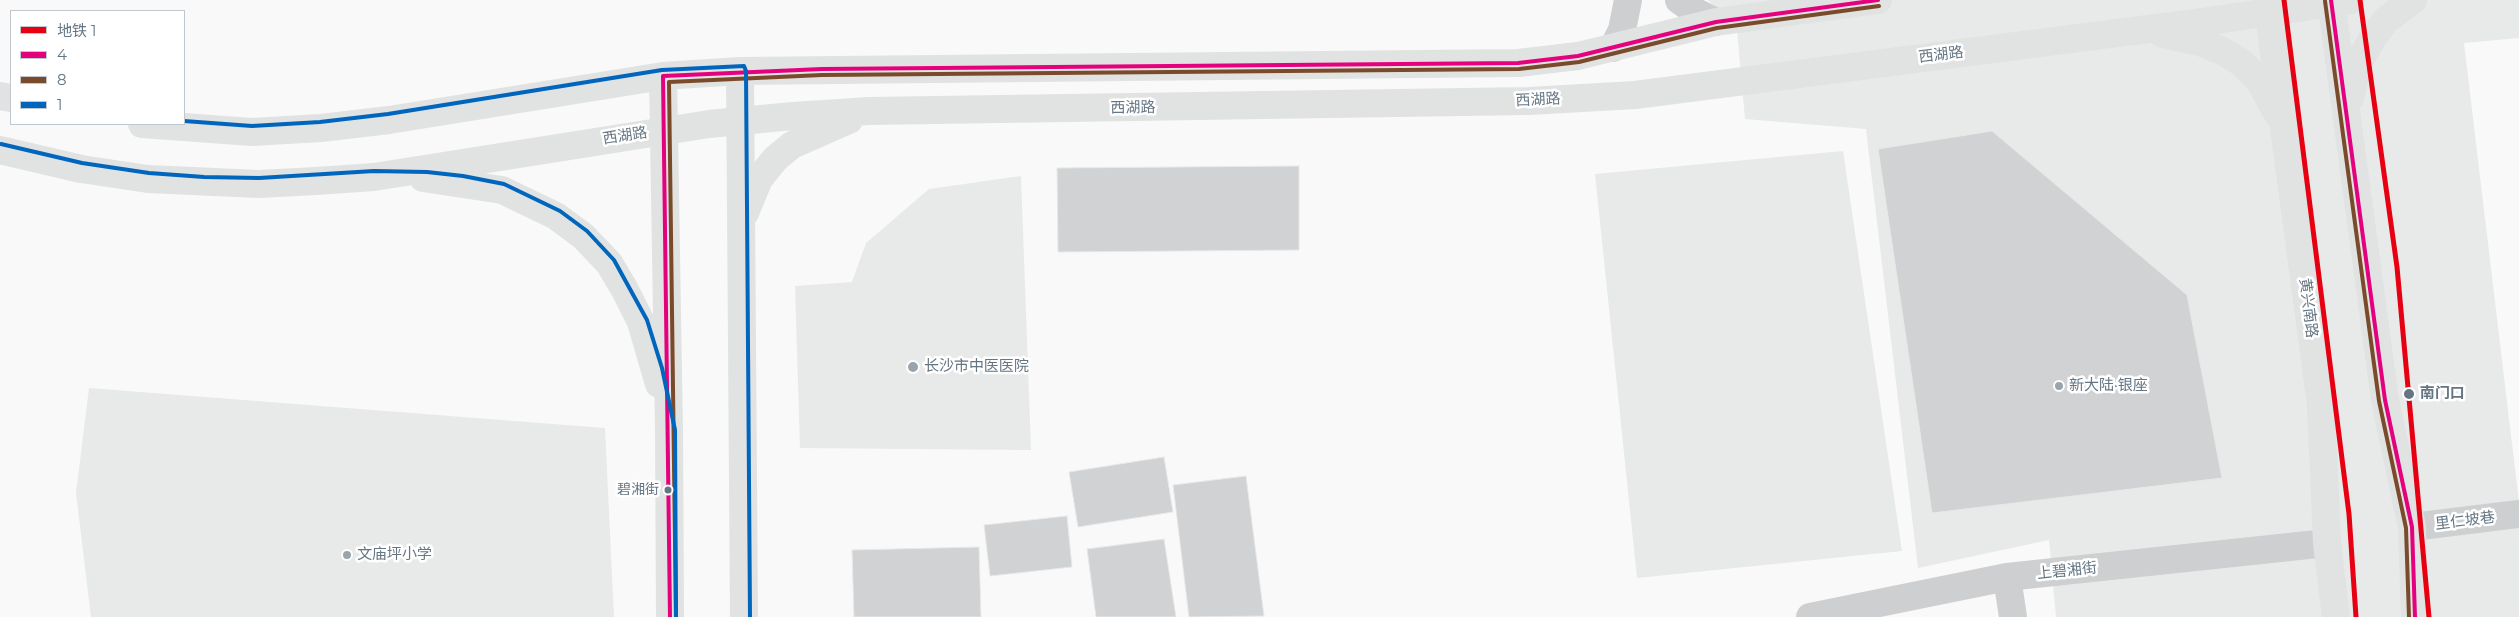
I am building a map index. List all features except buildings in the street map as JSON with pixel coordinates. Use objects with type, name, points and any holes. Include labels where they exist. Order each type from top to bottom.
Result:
[{"type":"main road","points":[[156,125],[252,132],[321,128],[426,114],[663,76],[740,71],[1518,63],[1578,56],[1716,22],[1878,0]]},
{"type":"main road","points":[[2348,124],[2350,92],[2358,64],[2386,20],[2413,0]]},
{"type":"main road","points":[[2338,1],[2348,124],[2385,400],[2412,527],[2415,617]]},
{"type":"main road","name":"西湖路","points":[[0,150],[81,169],[148,179],[259,184],[374,177],[664,130],[740,121],[869,111],[1519,101],[1635,95],[2124,32],[2268,6],[2338,1]]},
{"type":"main road","name":"黄兴南路","points":[[2268,6],[2321,405],[2327,543],[2336,617]]},
{"type":"main road","points":[[2124,32],[2172,35],[2200,42],[2222,51],[2242,63],[2259,80],[2284,126]]},
{"type":"main road","points":[[740,71],[744,617]]},
{"type":"main road","points":[[663,76],[670,617]]},
{"type":"main road","points":[[741,237],[744,216],[751,197],[759,179],[775,159],[792,145],[869,111]]},
{"type":"main road","points":[[374,177],[427,178],[502,190],[556,216],[583,236],[608,263],[641,322],[656,370],[669,430]]},
{"type":"street","points":[[1613,48],[1622,30],[1628,0]]},
{"type":"street","points":[[1679,0],[1696,12],[1716,22]]},
{"type":"street","name":"里仁坡巷","points":[[2412,527],[2519,514]]},
{"type":"street","name":"上碧湘街","points":[[1810,617],[2007,577],[2327,543]]},
{"type":"street","points":[[2007,577],[2013,617]]},
{"type":"shaded area","points":[[1708,0],[2519,0],[2519,38],[2464,43],[2519,502],[2519,617],[2056,617],[2049,540],[1918,568],[1866,129],[1745,119],[1737,30]]},
{"type":"shaded area","points":[[1843,151],[1902,551],[1637,578],[1595,174]]},
{"type":"shaded area","name":"长沙市中医医院","points":[[1021,176],[1031,450],[800,448],[795,286],[852,282],[866,243],[929,189]]},
{"type":"shaded area","name":"文庙坪小学","points":[[89,388],[605,428],[614,617],[91,617],[76,493]]},
{"type":"metro line","name":"1","points":[[2284,0],[2349,514],[2356,617]]},
{"type":"metro line","name":"1","points":[[2360,0],[2397,267],[2429,617]]},
{"type":"transit line","name":"4","points":[[670,617],[663,76],[822,69],[1518,63],[1578,56],[1716,22],[1878,0]]},
{"type":"transit line","name":"4","points":[[2331,0],[2385,400],[2412,527],[2415,617]]},
{"type":"transit line","name":"8","points":[[2325,1],[2379,401],[2406,528],[2409,617]]},
{"type":"transit line","name":"8","points":[[676,617],[669,82],[822,75],[1519,69],[1579,62],[1717,28],[1879,6]]},
{"type":"transit line","name":"1","points":[[185,121],[252,126],[320,122],[388,114],[662,70],[744,66],[746,71],[750,617]]},
{"type":"transit line","name":"1","points":[[1,144],[82,163],[149,173],[204,177],[259,178],[374,171],[427,172],[463,176],[504,184],[560,211],[587,231],[614,260],[647,320],[662,368],[675,430],[676,617]]},
{"type":"place","name":"长沙市中医医院","points":[[913,367]]},
{"type":"place","name":"新大陆·银座","points":[[2059,386]]},
{"type":"place","name":"南门口","points":[[2409,394]]},
{"type":"place","name":"碧湘街","points":[[668,490]]},
{"type":"place","name":"文庙坪小学","points":[[347,555]]}]
